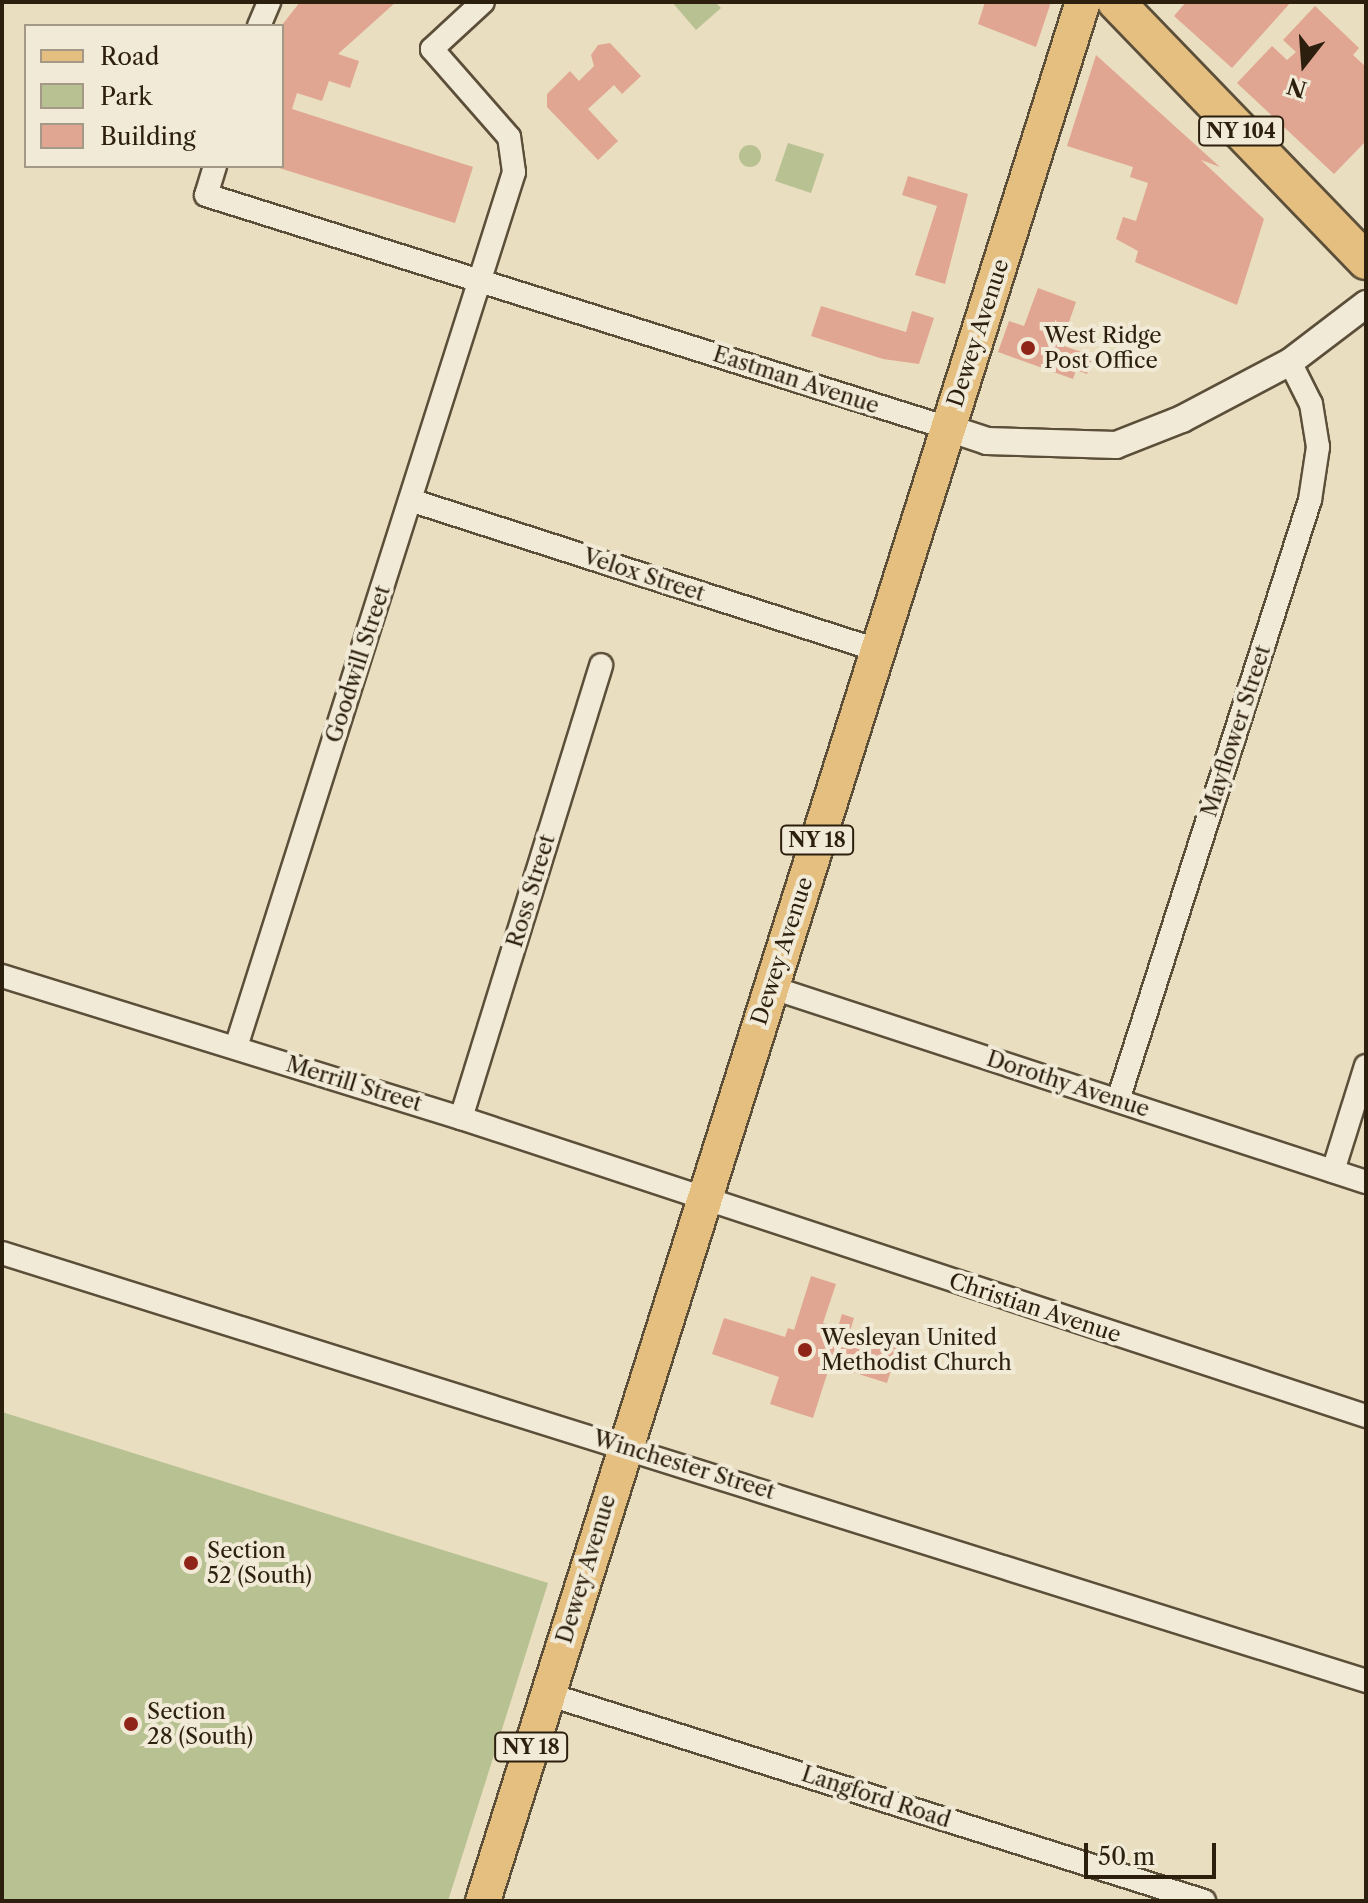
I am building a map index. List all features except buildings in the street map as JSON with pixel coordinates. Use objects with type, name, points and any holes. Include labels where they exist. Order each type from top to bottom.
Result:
[{"type":"highway","name":"NY 104","points":[[1116,2],[1366,261]]},
{"type":"main road","name":"Dewey Avenue","points":[[483,1901],[1083,2]]},
{"type":"street","points":[[260,24],[269,2]]},
{"type":"street","name":"Goodwill Street","points":[[236,1047],[514,172],[514,154],[498,121],[432,49],[483,2]]},
{"type":"street","name":"Eastman Avenue","points":[[214,168],[206,195],[987,441],[1116,445],[1182,419],[1290,362],[1366,304]]},
{"type":"street","name":"Mayflower Street","points":[[1118,1100],[1310,500],[1318,447],[1311,404],[1290,362]]},
{"type":"street","name":"Velox Street","points":[[410,500],[878,650]]},
{"type":"street","name":"Ross Street","points":[[461,1118],[601,665]]},
{"type":"street","name":"Merrill Street","points":[[2,976],[461,1118],[704,1199]]},
{"type":"street","name":"Dorothy Avenue","points":[[770,987],[1366,1182]]},
{"type":"street","points":[[1333,1171],[1366,1066]]},
{"type":"street","name":"Christian Avenue","points":[[704,1199],[1366,1416]]},
{"type":"street","name":"Winchester Street","points":[[2,1253],[1366,1681]]},
{"type":"street","name":"Langford Road","points":[[547,1694],[1204,1901]]},
{"type":"green space","points":[[672,2],[715,2],[721,8],[696,30]]},
{"type":"green space","points":[[788,143],[824,154],[811,193],[775,181]]},
{"type":"green space","points":[[750,145],[758,148],[761,156],[758,164],[750,167],[742,164],[739,156],[742,148]]},
{"type":"green space","points":[[2,1412],[548,1583],[448,1901],[2,1901]]},
{"type":"place","name":"West Ridge Post Office","points":[[1028,348]]},
{"type":"place","name":"Wesleyan United Methodist Church","points":[[805,1350]]},
{"type":"place","name":"Section 52 (South)","points":[[191,1563]]},
{"type":"place","name":"Section 28 (South)","points":[[131,1724]]}]
